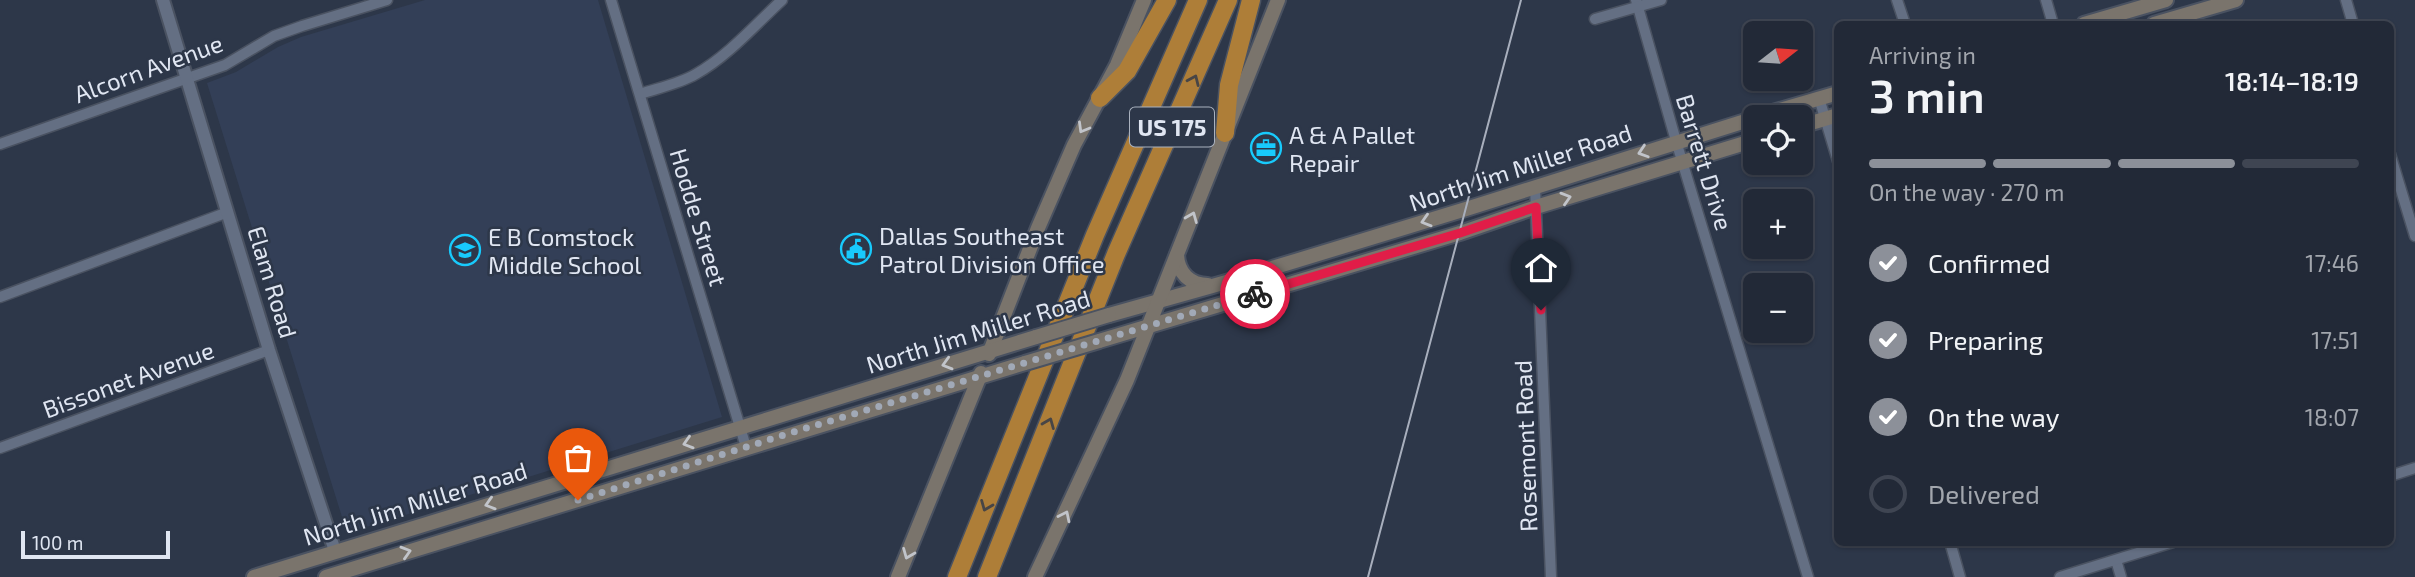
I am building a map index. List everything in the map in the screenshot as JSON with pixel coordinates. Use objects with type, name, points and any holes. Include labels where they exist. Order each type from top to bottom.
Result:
[{"type":"highway","points":[[1100,98],[1127,71],[1167,0]]},
{"type":"highway","name":"US 175","points":[[957,577],[1095,235],[1198,0]]},
{"type":"highway","name":"US 175","points":[[986,577],[1116,254],[1228,0]]},
{"type":"highway","points":[[1225,133],[1229,85],[1251,0]]},
{"type":"main road","points":[[898,577],[1038,229],[1074,145],[1117,65],[1144,0]]},
{"type":"main road","points":[[1035,577],[1110,421],[1278,0]]},
{"type":"main road","points":[[2094,21],[2166,0]]},
{"type":"main road","points":[[2164,21],[2236,0]]},
{"type":"main road","name":"North Jim Miller Road","points":[[1796,105],[1834,94]]},
{"type":"main road","points":[[1813,122],[1831,117]]},
{"type":"main road","name":"North Jim Miller Road","points":[[254,577],[905,376],[1223,283],[1743,121]]},
{"type":"main road","name":"North Jim Miller Road","points":[[336,575],[834,420],[1441,239],[1743,143]]},
{"type":"main road","points":[[1177,255],[1182,272],[1194,284],[1223,283]]},
{"type":"main road","points":[[905,376],[914,397]]},
{"type":"main road","points":[[829,400],[834,420]]},
{"type":"main road","points":[[602,470],[608,490]]},
{"type":"main road","points":[[516,496],[522,516]]},
{"type":"main road","name":"Elam Road","points":[[335,551],[336,575]]},
{"type":"street","name":"Elam Road","points":[[163,0],[270,350],[335,551]]},
{"type":"street","name":"Alcorn Avenue","points":[[0,144],[225,65],[274,36],[387,0]]},
{"type":"street","name":"Hodde Street","points":[[611,0],[746,447]]},
{"type":"street","points":[[1595,19],[1637,4],[1661,0]]},
{"type":"street","points":[[1898,0],[1904,21]]},
{"type":"street","points":[[2046,0],[2052,21]]},
{"type":"street","points":[[2346,0],[2352,21]]},
{"type":"street","points":[[640,94],[678,82],[717,60],[780,1]]},
{"type":"street","name":"Barrett Drive","points":[[1637,4],[1808,577]]},
{"type":"street","points":[[1819,98],[1831,117],[1834,136]]},
{"type":"street","points":[[2394,167],[2415,236]]},
{"type":"street","name":"Rosemont Road","points":[[1535,187],[1551,577]]},
{"type":"street","points":[[0,297],[228,212]]},
{"type":"street","name":"Bissonet Avenue","points":[[0,448],[270,350]]},
{"type":"street","points":[[2394,475],[2415,468]]},
{"type":"street","points":[[1951,546],[1960,577]]},
{"type":"street","points":[[2060,577],[2160,546]]},
{"type":"street","points":[[2116,560],[2121,577]]},
{"type":"shaded area","name":"E B Comstock Middle School","points":[[425,0],[598,0],[722,417],[347,533],[207,83],[236,72],[301,37]]},
{"type":"tram line","points":[[1368,577],[1521,0]]},
{"type":"way so far","points":[[578,500],[800,430],[1255,294]]},
{"type":"place","name":"A & A Pallet Repair","points":[[1266,148]]},
{"type":"place","name":"Dallas Southeast Patrol Division Office","points":[[856,249]]},
{"type":"place","name":"E B Comstock Middle School","points":[[465,250]]},
{"type":"route","points":[[1255,294],[1460,233],[1536,207],[1541,310]]}]
